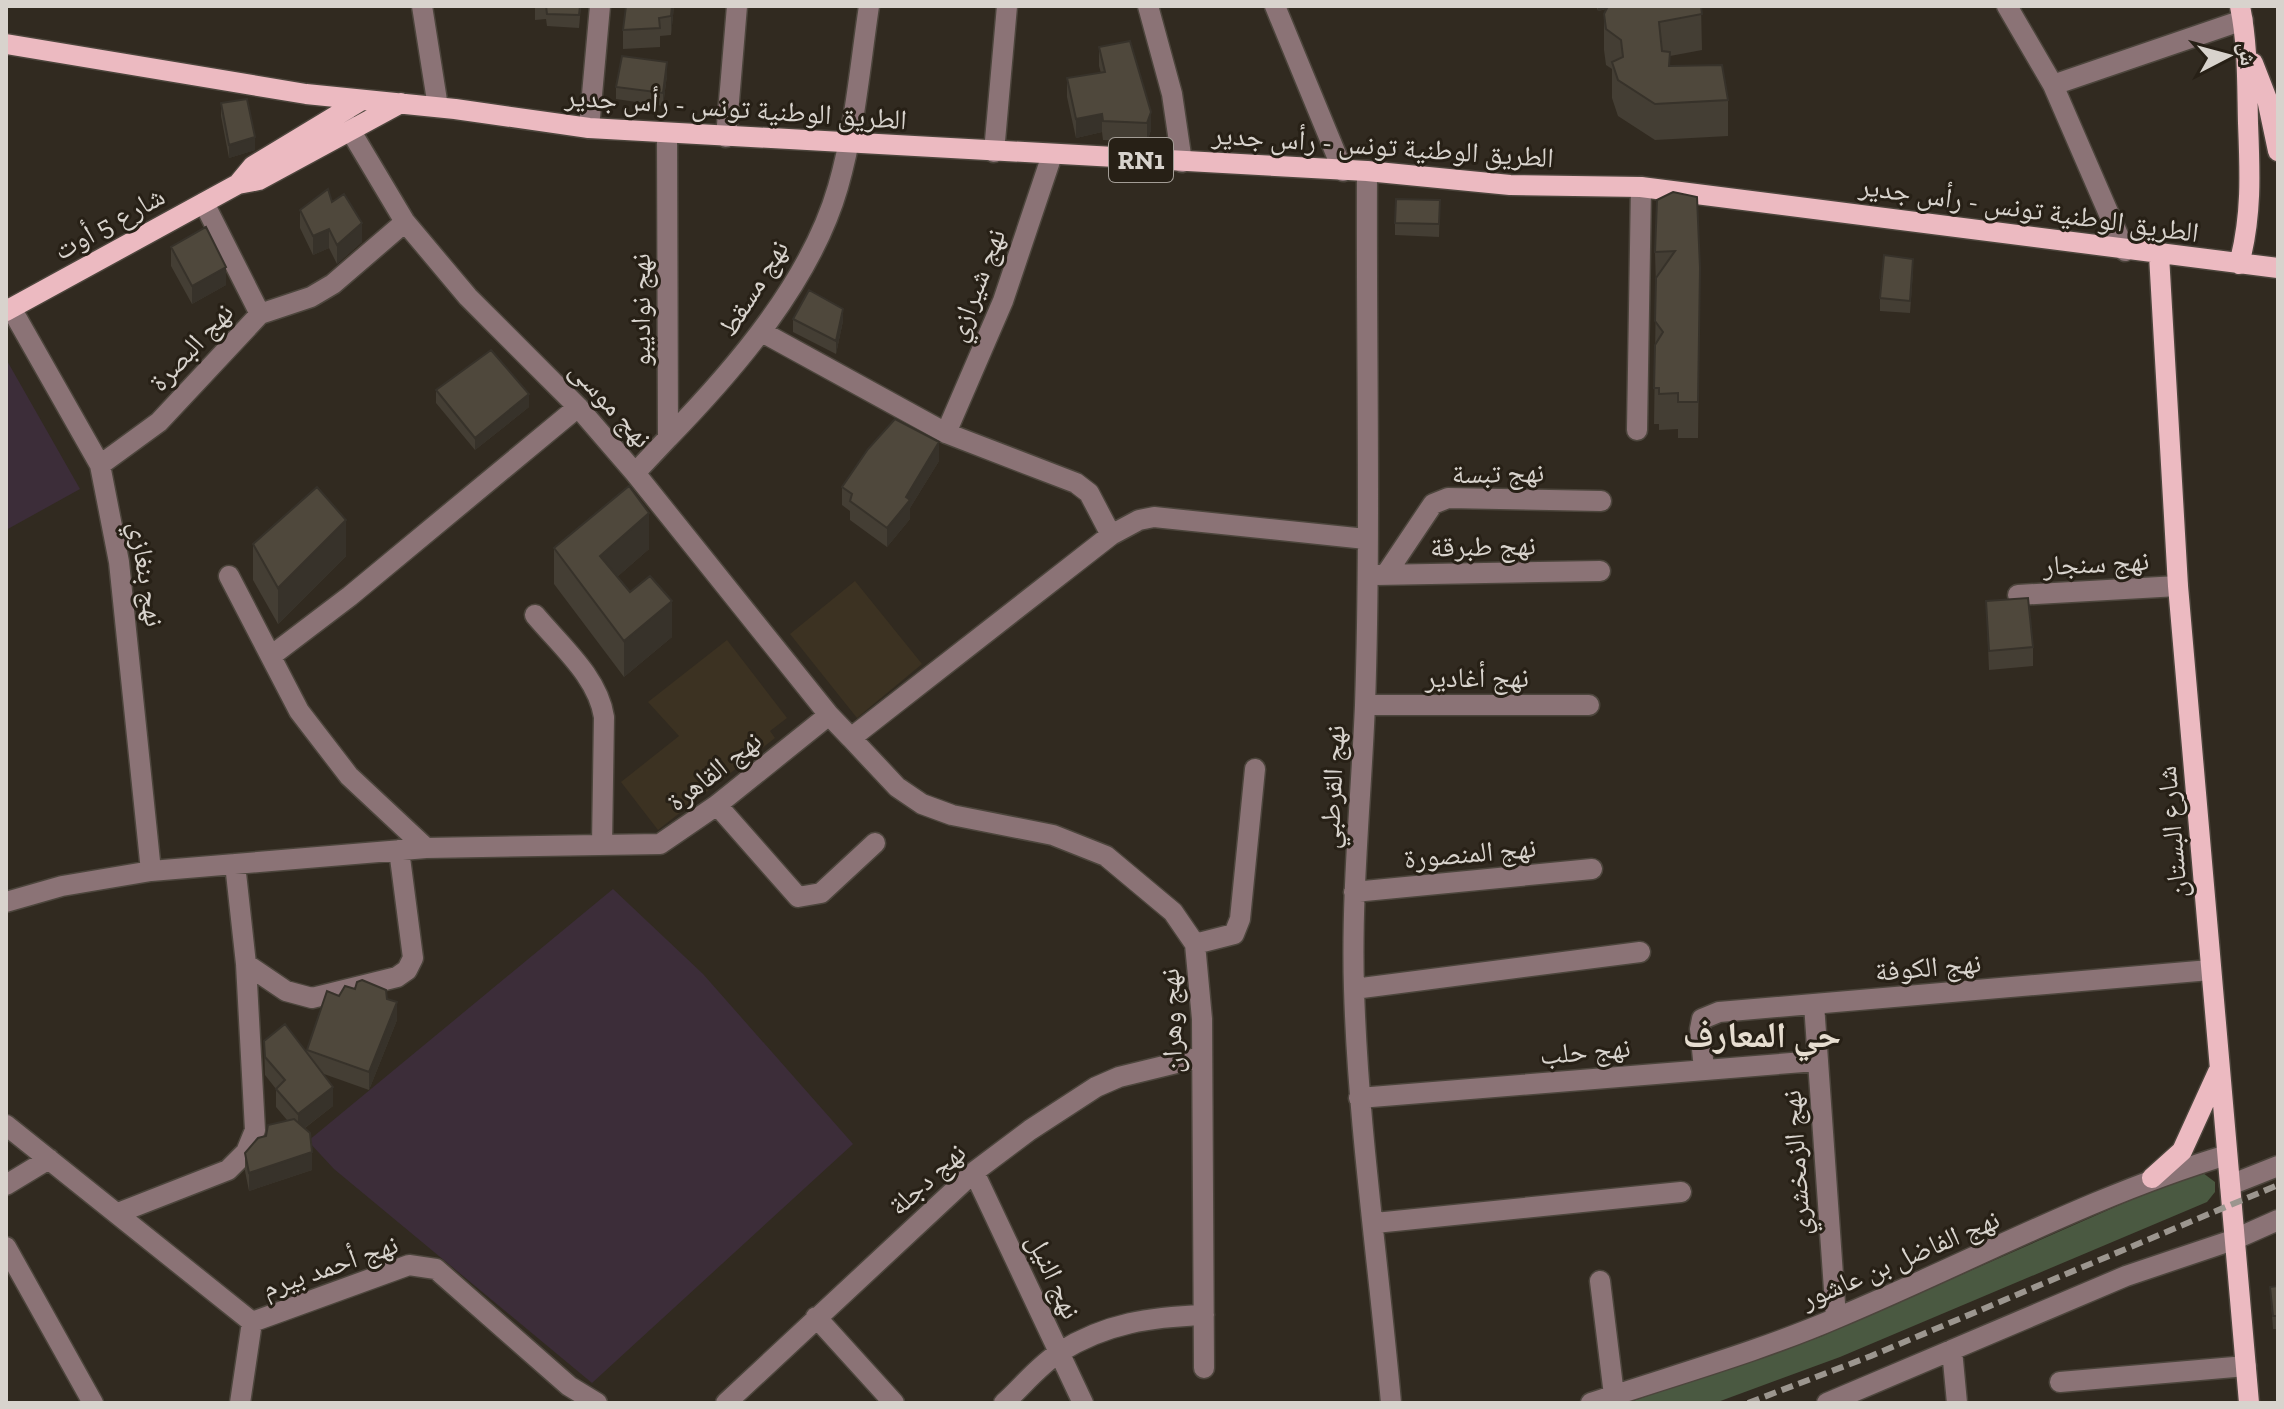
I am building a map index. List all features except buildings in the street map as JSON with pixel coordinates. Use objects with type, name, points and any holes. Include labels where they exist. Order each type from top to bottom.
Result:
[{"type":"main road","points":[[2239,264],[2250,215],[2248,51],[2241,13]]},
{"type":"main road","name":"الطريق الوطنية تونس - رأس جدير","points":[[6,44],[338,106],[362,100],[401,103],[667,135],[1367,171],[1510,185],[1641,187],[2125,251],[2278,268]]},
{"type":"main road","points":[[2248,51],[2267,99],[2278,151]]},
{"type":"main road","name":"شارع 5 أوت","points":[[8,310],[238,184],[259,180],[351,133],[401,103]]},
{"type":"main road","name":"شارع 5 أوت","points":[[238,184],[253,166],[338,106]]},
{"type":"main road","name":"شارع البستان","points":[[2159,255],[2178,586],[2249,1403]]},
{"type":"main road","points":[[2152,1178],[2182,1151],[2219,1069]]},
{"type":"street","points":[[422,6],[438,107]]},
{"type":"street","points":[[589,128],[600,6]]},
{"type":"street","points":[[726,137],[737,6]]},
{"type":"street","name":"نهج مسقط","points":[[668,438],[742,359],[762,332],[823,229],[850,145],[869,6]]},
{"type":"street","points":[[994,152],[1007,6]]},
{"type":"street","points":[[1148,6],[1172,94],[1182,162]]},
{"type":"street","points":[[1275,6],[1343,171]]},
{"type":"street","points":[[2007,6],[2053,85],[2125,251]]},
{"type":"street","points":[[2053,85],[2241,13]]},
{"type":"street","name":"نهج موسى","points":[[338,106],[405,222],[468,297],[578,407],[635,473],[829,715]]},
{"type":"street","name":"نهج نواديبو","points":[[667,135],[668,438]]},
{"type":"street","name":"نهج شيرازي","points":[[946,433],[1003,301],[1052,155]]},
{"type":"street","name":"نهج القرطبي","points":[[1367,171],[1366,539],[1376,575],[1354,892],[1354,989],[1359,1098],[1375,1223],[1391,1403]]},
{"type":"street","points":[[1637,430],[1641,187]]},
{"type":"street","points":[[204,203],[260,314]]},
{"type":"street","name":"نهج البصرة","points":[[100,465],[159,422],[260,314],[311,297],[333,284],[405,222]]},
{"type":"street","name":"نهج بنغازي","points":[[8,310],[100,465],[119,562],[151,871]]},
{"type":"street","points":[[762,332],[946,433],[1076,483],[1089,493],[1111,535]]},
{"type":"street","points":[[271,656],[360,588],[578,407]]},
{"type":"street","points":[[635,473],[668,438]]},
{"type":"street","name":"نهج تبسة","points":[[1376,575],[1433,504],[1448,498],[1601,501]]},
{"type":"street","points":[[829,715],[851,738],[1111,535],[1139,520],[1154,517],[1366,539]]},
{"type":"street","name":"نهج طبرقة","points":[[1376,575],[1600,571]]},
{"type":"street","points":[[229,576],[299,711],[349,776],[426,848]]},
{"type":"street","name":"نهج سنجار","points":[[2018,595],[2178,586]]},
{"type":"street","points":[[535,615],[601,699],[604,717],[602,845]]},
{"type":"street","name":"نهج أغادير","points":[[1365,705],[1589,705]]},
{"type":"street","name":"نهج القاهرة","points":[[6,902],[62,886],[151,871],[426,848],[660,844],[717,805],[829,715]]},
{"type":"street","name":"نهج وهران","points":[[851,738],[897,787],[922,804],[952,815],[1053,835],[1106,856],[1173,912],[1195,944],[1201,988],[1204,1368]]},
{"type":"street","points":[[1195,944],[1234,934],[1240,919],[1255,769]]},
{"type":"street","points":[[717,805],[798,897],[821,893],[875,843]]},
{"type":"street","points":[[246,964],[286,991],[312,998],[397,977],[407,970],[413,958],[399,850]]},
{"type":"street","points":[[118,1213],[228,1170],[246,1152],[255,1130],[246,964],[235,864]]},
{"type":"street","name":"نهج المنصورة","points":[[1354,892],[1592,869]]},
{"type":"street","points":[[1354,989],[1640,952]]},
{"type":"street","name":"نهج الكوفة","points":[[1704,1069],[1702,1019],[1719,1012],[2210,970]]},
{"type":"street","name":"نهج الزمخشري","points":[[1814,1004],[1836,1318]]},
{"type":"street","name":"نهج دجلة","points":[[726,1403],[974,1172],[1096,1087],[1119,1077],[1201,1057]]},
{"type":"street","name":"نهج حلب","points":[[1359,1098],[1816,1061]]},
{"type":"street","name":"نهج أحمد بيرم","points":[[6,1125],[252,1322],[409,1265],[422,1264],[436,1269],[569,1386],[597,1403]]},
{"type":"street","name":"نهج الفاضل بن عاشور","points":[[1591,1403],[1672,1380],[1836,1318],[2152,1178],[2227,1155]]},
{"type":"street","points":[[6,1185],[49,1159]]},
{"type":"street","points":[[2230,1185],[2278,1166]]},
{"type":"street","name":"نهج النيل","points":[[974,1172],[1083,1403]]},
{"type":"street","points":[[1375,1223],[1681,1192]]},
{"type":"street","points":[[1831,1402],[2126,1276],[2233,1240],[2278,1220]]},
{"type":"street","points":[[6,1247],[93,1403]]},
{"type":"street","points":[[1600,1281],[1614,1395]]},
{"type":"street","points":[[1004,1403],[1059,1353],[1135,1319],[1204,1315]]},
{"type":"street","points":[[816,1317],[894,1403]]},
{"type":"street","points":[[240,1403],[252,1322]]},
{"type":"street","points":[[1952,1350],[1957,1403]]},
{"type":"street","points":[[2060,1382],[2246,1366]]},
{"type":"shaded area","points":[[6,359],[80,489],[6,530]]},
{"type":"shaded area","points":[[855,581],[922,664],[857,718],[790,634]]},
{"type":"shaded area","points":[[727,640],[787,718],[770,731],[775,738],[658,830],[621,782],[679,736],[648,702]]},
{"type":"shaded area","points":[[613,889],[703,974],[853,1144],[592,1383],[334,1169],[308,1141]]},
{"type":"green space","points":[[2199,1170],[2215,1182],[2215,1192],[2207,1202],[1840,1357],[1715,1403],[1627,1403],[1820,1337]]},
{"type":"railway","points":[[1748,1403],[1871,1356],[2278,1185]]},
{"type":"district","name":"حي المعارف","points":[[1762,1034]]}]
